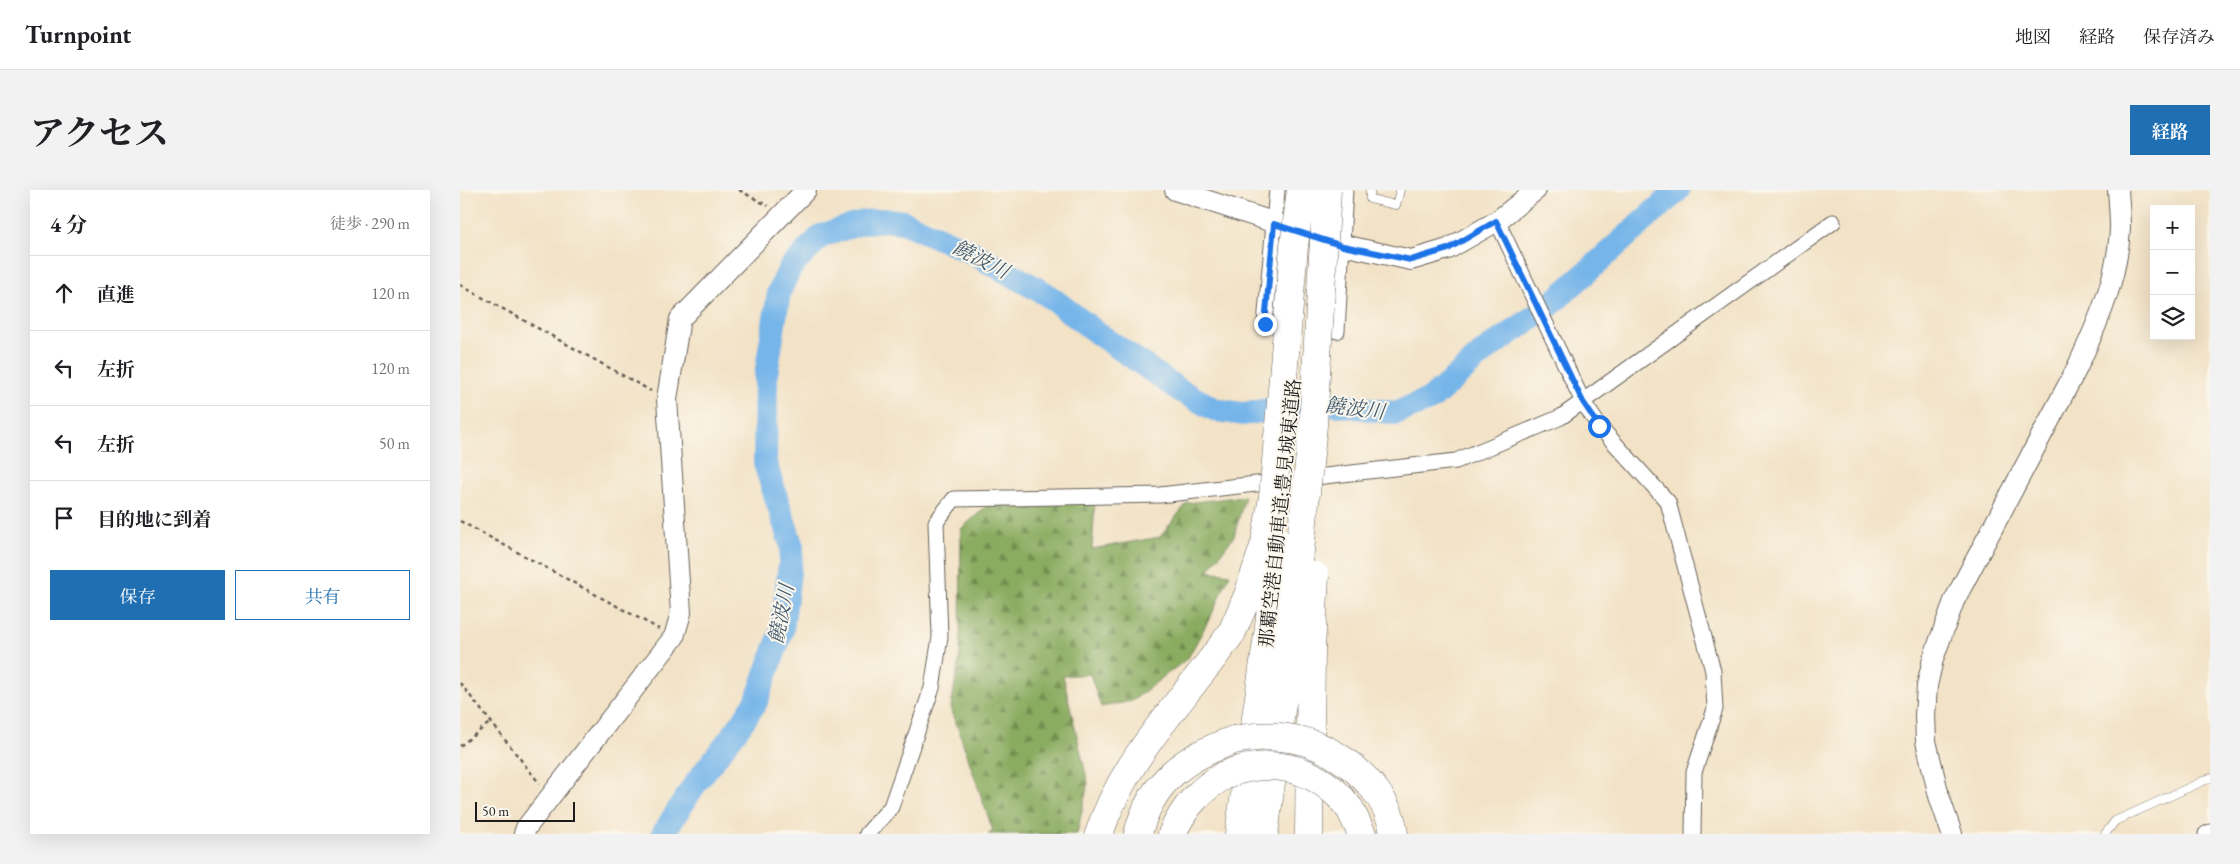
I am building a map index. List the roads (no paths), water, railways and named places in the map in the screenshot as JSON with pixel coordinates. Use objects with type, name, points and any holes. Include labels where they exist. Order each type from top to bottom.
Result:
[{"type":"highway","points":[[1099,834],[1106,812],[1137,757],[1212,662],[1232,632],[1248,595],[1265,543],[1273,497],[1294,246],[1303,190]]},
{"type":"highway","name":"那覇空港自動車道;豊見城東道路","points":[[1264,834],[1290,640],[1303,190]]},
{"type":"highway","points":[[1310,834],[1290,640],[1320,467],[1322,265],[1327,190]]},
{"type":"highway","name":"那覇空港自動車道;豊見城東道路","points":[[1239,834],[1290,640]]},
{"type":"highway","points":[[1138,834],[1155,794],[1177,768],[1205,750],[1234,740],[1262,736],[1287,737],[1316,745],[1336,755],[1354,768],[1377,793],[1387,810],[1394,834]]},
{"type":"highway","points":[[1172,834],[1180,815],[1195,796],[1225,775],[1257,766],[1292,768],[1320,781],[1341,798],[1354,816],[1362,834]]},
{"type":"street","points":[[524,834],[526,828],[674,637],[681,613],[667,399],[680,319],[781,213],[806,190]]},
{"type":"street","points":[[1175,190],[1343,246],[1411,260],[1448,249],[1496,221],[1536,190]]},
{"type":"street","points":[[1265,324],[1278,190]]},
{"type":"street","points":[[1337,330],[1345,190]]},
{"type":"street","points":[[1950,833],[1931,770],[1926,741],[1927,686],[1933,659],[1954,602],[2076,370],[2093,333],[2116,262],[2120,227],[2118,190]]},
{"type":"street","points":[[1496,221],[1583,402],[1599,426],[1668,502],[1713,671],[1715,709],[1694,772],[1693,834]]},
{"type":"street","points":[[867,834],[890,806],[932,688],[940,637],[936,522],[954,499],[1160,495],[1456,461],[1561,417],[1833,222]]},
{"type":"street","points":[[2206,834],[2210,832]]},
{"type":"lane","points":[[1370,190],[1370,199],[1396,205],[1400,190]]},
{"type":"lane","points":[[2105,834],[2115,821],[2210,778]]},
{"type":"waterway","name":"饒波川","points":[[663,834],[695,784],[756,702],[782,630],[792,547],[765,463],[766,375],[779,292],[790,268],[821,236],[864,222],[886,220],[903,222],[971,252],[1046,294],[1100,335],[1181,391],[1216,410],[1243,414],[1311,403],[1341,405],[1395,413],[1431,399],[1486,350],[1548,307],[1678,190]]}]
